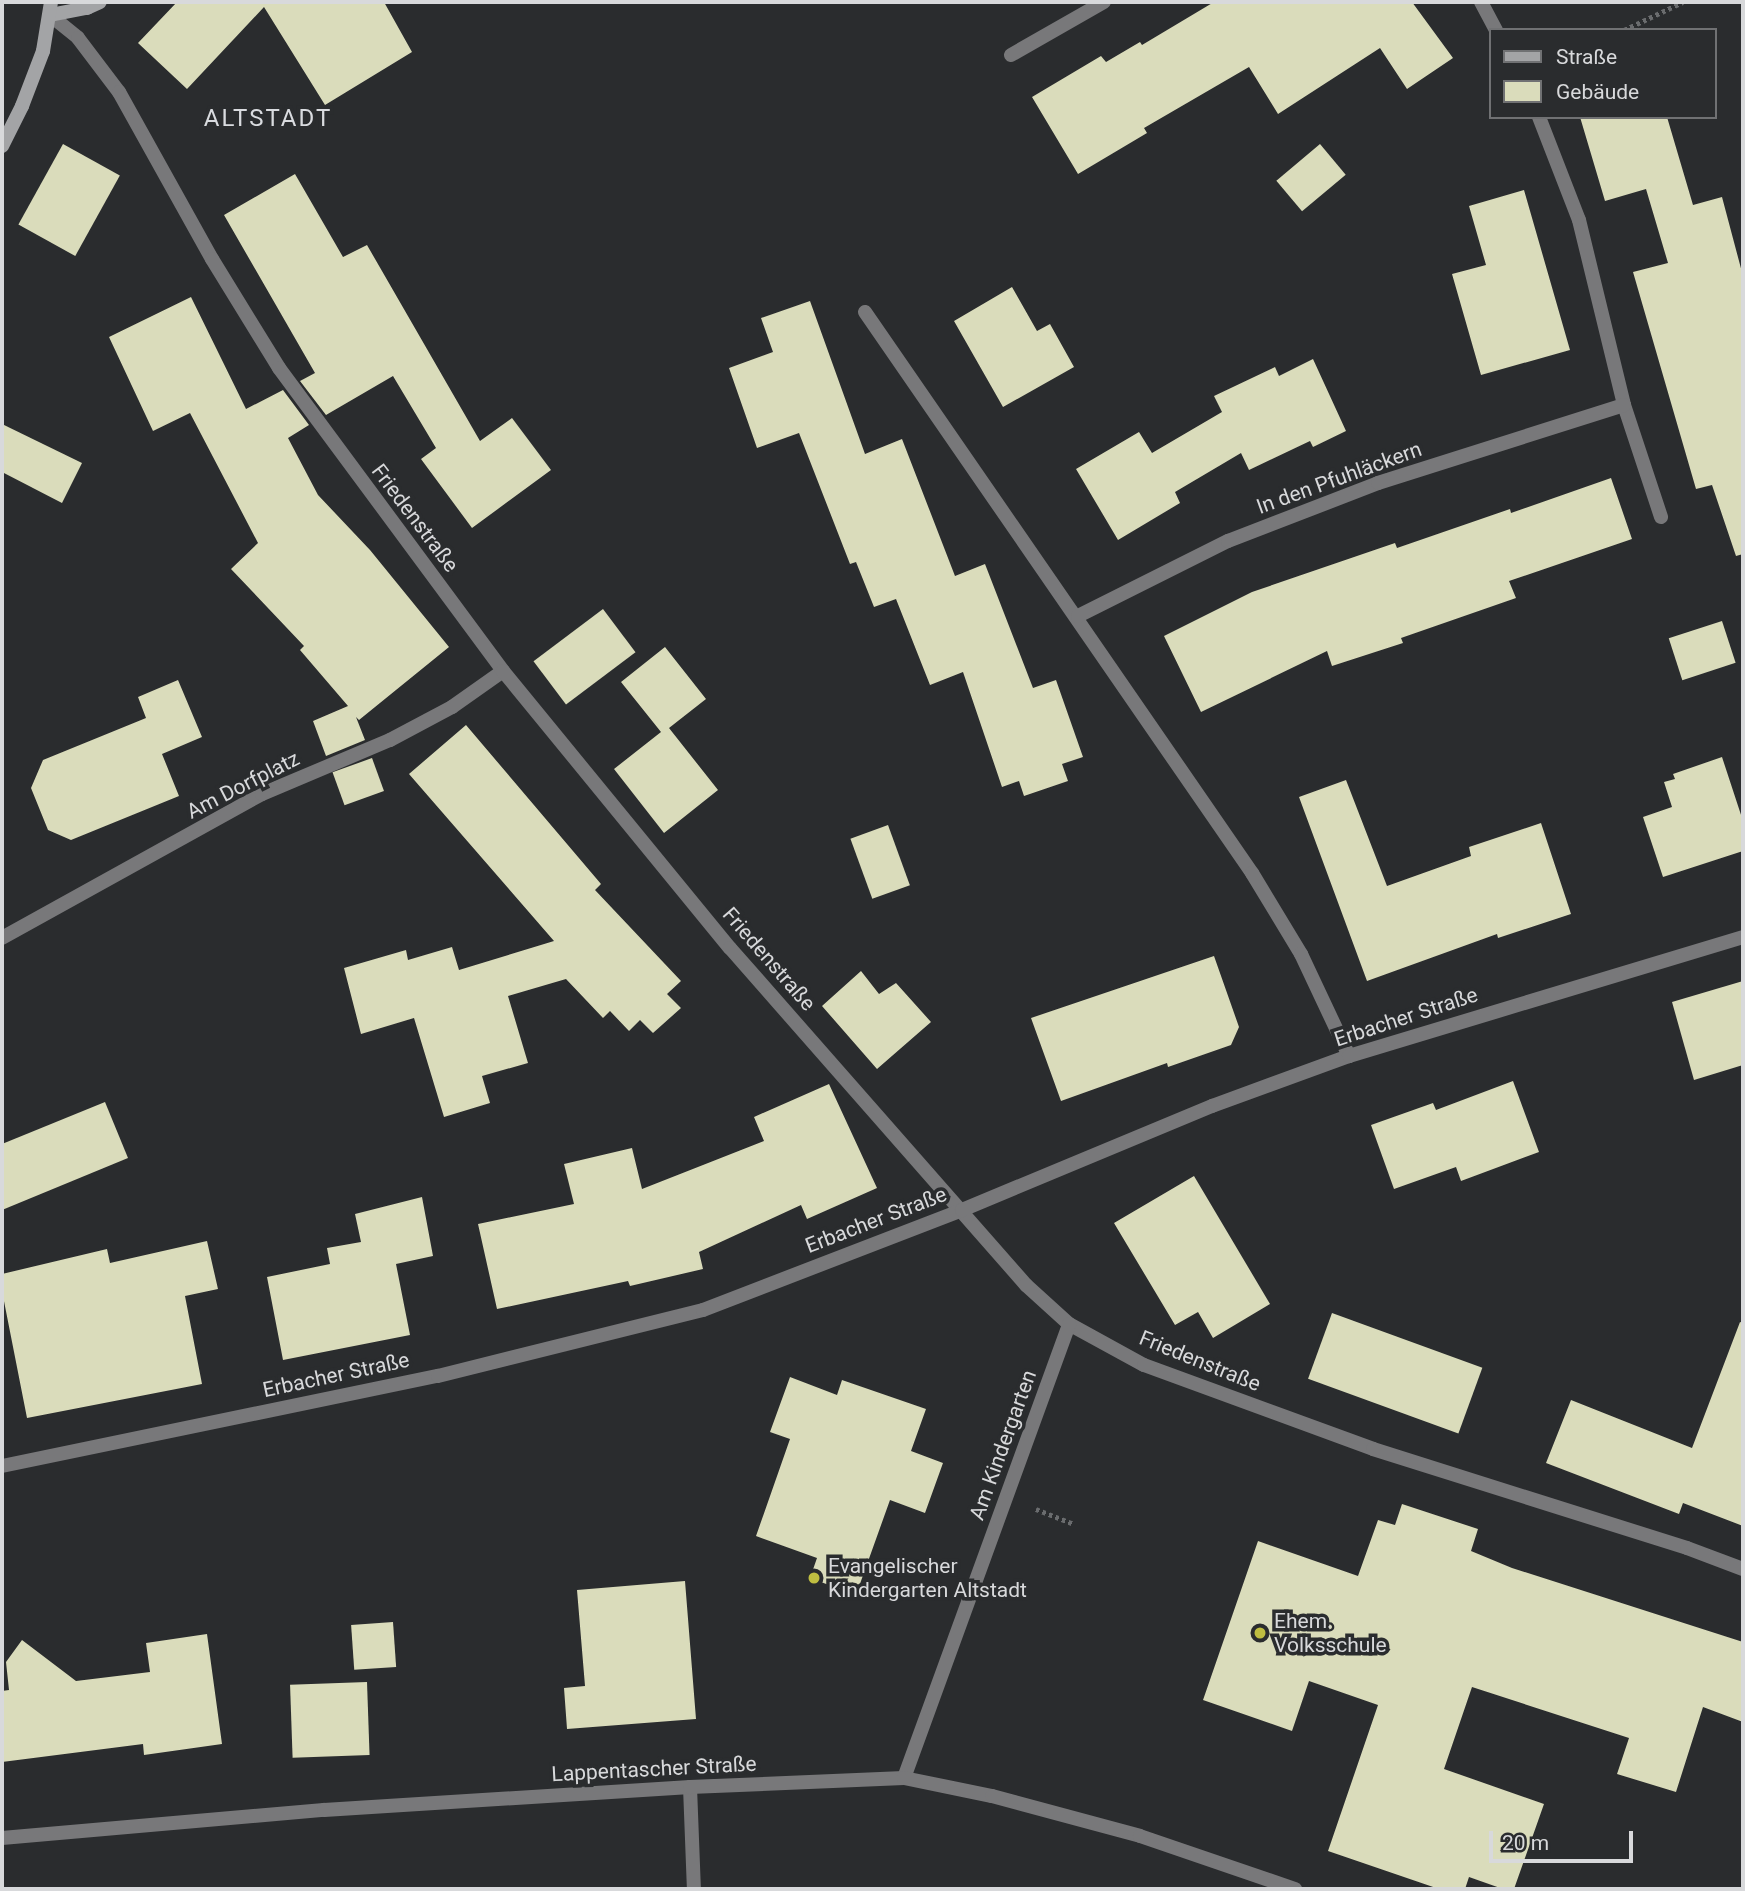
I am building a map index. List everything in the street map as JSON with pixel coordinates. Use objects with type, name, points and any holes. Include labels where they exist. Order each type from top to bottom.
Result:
[{"type":"main road","points":[[2,146],[22,106],[43,51],[51,8],[87,8],[100,2]]},
{"type":"street","points":[[1012,55],[1104,2]]},
{"type":"street","points":[[1481,2],[1495,28]]},
{"type":"street","name":"Friedenstraße","points":[[51,8],[78,38],[119,92],[212,259],[279,368],[503,671],[730,947],[1026,1285],[1069,1324],[1144,1364],[1374,1449],[1687,1548],[1743,1569]]},
{"type":"street","points":[[1540,119],[1579,220],[1624,405],[1661,517]]},
{"type":"street","points":[[865,312],[1078,616],[1252,873],[1301,954],[1349,1056]]},
{"type":"street","name":"In den Pfuhläckern","points":[[1078,616],[1228,541],[1378,483],[1624,405]]},
{"type":"street","name":"Am Dorfplatz","points":[[2,938],[262,794],[390,740],[452,707],[503,671]]},
{"type":"street","name":"Erbacher Straße","points":[[2,1466],[438,1376],[703,1310],[962,1210],[1212,1106],[1349,1056],[1743,937]]},
{"type":"street","name":"Am Kindergarten","points":[[904,1778],[1069,1324]]},
{"type":"street","name":"Lappentascher Straße","points":[[2,1838],[324,1810],[690,1787],[904,1778],[992,1796],[1140,1836],[1295,1889]]},
{"type":"street","points":[[690,1787],[694,1889]]},
{"type":"path","points":[[1628,28],[1683,2]]},
{"type":"path","points":[[1006,1497],[1074,1524]]},
{"type":"building","points":[[177,2],[384,2],[412,52],[325,105],[264,7],[187,89],[138,43]]},
{"type":"building","points":[[1214,2],[1412,2],[1453,58],[1407,89],[1380,48],[1278,114],[1249,67],[1144,128],[1147,133],[1078,174],[1032,97],[1101,56],[1106,62],[1140,42],[1142,45]]},
{"type":"building","points":[[1581,119],[1668,119],[1693,205],[1722,197],[1743,276],[1743,554],[1736,556],[1712,485],[1696,489],[1633,272],[1668,263],[1646,189],[1605,201]]},
{"type":"building","points":[[63,144],[120,176],[75,256],[18,224]]},
{"type":"building","points":[[1320,144],[1346,175],[1302,211],[1276,181]]},
{"type":"building","points":[[295,174],[343,257],[367,245],[480,441],[512,418],[551,470],[472,528],[421,459],[436,448],[393,376],[326,415],[300,381],[315,373],[224,215]]},
{"type":"building","points":[[1524,190],[1570,350],[1481,375],[1452,274],[1486,265],[1469,206]]},
{"type":"building","points":[[1012,287],[1037,331],[1050,324],[1074,367],[1003,407],[954,321]]},
{"type":"building","points":[[191,297],[246,409],[283,390],[309,425],[288,438],[318,495],[370,550],[449,647],[359,720],[356,717],[365,740],[326,756],[313,721],[348,706],[300,650],[304,646],[231,569],[258,543],[190,413],[153,431],[109,337]]},
{"type":"building","points":[[810,301],[865,454],[902,439],[955,576],[985,564],[1033,688],[1056,680],[1083,757],[1062,764],[1068,781],[1024,796],[1019,781],[1002,787],[963,672],[930,685],[896,599],[874,607],[856,562],[850,564],[799,433],[757,448],[729,368],[773,352],[761,318]]},
{"type":"building","points":[[1313,359],[1346,431],[1313,447],[1310,441],[1249,470],[1241,453],[1175,492],[1180,503],[1118,540],[1076,469],[1139,432],[1152,453],[1222,412],[1214,396],[1275,367],[1279,376]]},
{"type":"building","points":[[2,424],[82,463],[62,503],[2,472]]},
{"type":"building","points":[[1611,478],[1632,539],[1509,581],[1516,598],[1401,638],[1403,643],[1332,666],[1327,651],[1201,712],[1164,636],[1252,592],[1395,543],[1397,548],[1510,509],[1511,513]]},
{"type":"building","points":[[603,609],[635,652],[566,704],[534,661]]},
{"type":"building","points":[[1722,621],[1736,663],[1682,680],[1669,638]]},
{"type":"building","points":[[665,647],[706,699],[669,728],[718,790],[664,833],[614,769],[661,732],[621,682]]},
{"type":"building","points":[[178,680],[202,737],[162,754],[179,796],[71,840],[48,830],[31,788],[43,760],[146,718],[138,697]]},
{"type":"building","points":[[466,725],[601,884],[595,890],[681,981],[667,994],[681,1008],[653,1033],[640,1020],[629,1031],[610,1011],[603,1018],[566,979],[508,996],[528,1063],[482,1076],[490,1103],[444,1117],[414,1018],[361,1034],[344,968],[406,950],[408,960],[452,947],[459,970],[554,941],[409,774]]},
{"type":"building","points":[[1722,757],[1743,821],[1743,851],[1663,877],[1643,817],[1672,807],[1664,782],[1675,779],[1673,774]]},
{"type":"building","points":[[372,758],[384,791],[345,805],[333,772]]},
{"type":"building","points":[[1346,780],[1387,886],[1471,856],[1469,847],[1541,823],[1571,914],[1498,938],[1497,934],[1367,981],[1299,797]]},
{"type":"building","points":[[888,825],[910,885],[872,899],[850,839]]},
{"type":"building","points":[[1214,956],[1239,1027],[1231,1045],[1168,1067],[1167,1063],[1061,1101],[1031,1018]]},
{"type":"building","points":[[861,971],[879,994],[896,983],[931,1022],[877,1069],[822,1006]]},
{"type":"building","points":[[1743,981],[1743,1065],[1694,1080],[1672,1002]]},
{"type":"building","points":[[1513,1081],[1539,1152],[1461,1181],[1456,1167],[1394,1189],[1371,1125],[1433,1103],[1436,1110]]},
{"type":"building","points":[[829,1084],[877,1188],[807,1219],[801,1205],[699,1252],[703,1269],[630,1286],[628,1281],[497,1309],[478,1224],[574,1204],[564,1164],[632,1148],[642,1189],[764,1141],[754,1117]]},
{"type":"building","points":[[105,1102],[128,1158],[2,1210],[2,1144]]},
{"type":"building","points":[[1194,1176],[1270,1304],[1213,1338],[1198,1312],[1175,1325],[1114,1223]]},
{"type":"building","points":[[422,1197],[433,1256],[396,1264],[410,1335],[283,1360],[267,1277],[330,1264],[327,1248],[361,1242],[355,1214]]},
{"type":"building","points":[[207,1241],[218,1289],[185,1296],[202,1384],[27,1418],[2,1291],[2,1274],[107,1249],[110,1263]]},
{"type":"building","points":[[1332,1313],[1482,1368],[1458,1434],[1308,1379]]},
{"type":"building","points":[[1740,1322],[1743,1323],[1743,1526],[1683,1503],[1679,1514],[1546,1463],[1571,1400],[1692,1448]]},
{"type":"building","points":[[790,1377],[837,1395],[842,1380],[926,1409],[911,1451],[943,1463],[925,1513],[890,1500],[856,1595],[810,1578],[817,1558],[756,1536],[790,1439],[770,1432]]},
{"type":"building","points":[[1402,1504],[1478,1529],[1471,1551],[1512,1568],[1743,1642],[1743,1722],[1703,1707],[1676,1792],[1617,1774],[1629,1738],[1472,1687],[1444,1769],[1544,1804],[1514,1889],[1503,1889],[1469,1877],[1465,1889],[1439,1889],[1328,1851],[1378,1705],[1309,1681],[1292,1731],[1203,1700],[1258,1541],[1358,1576],[1378,1520],[1395,1525]]},
{"type":"building","points":[[685,1581],[696,1719],[567,1729],[564,1688],[585,1686],[577,1590]]},
{"type":"building","points":[[393,1622],[396,1667],[354,1670],[351,1625]]},
{"type":"building","points":[[207,1634],[222,1744],[144,1755],[143,1744],[2,1762],[2,1691],[9,1690],[6,1662],[22,1640],[76,1681],[150,1672],[146,1643]]},
{"type":"building","points":[[367,1682],[370,1755],[293,1758],[290,1685]]},
{"type":"place","name":"Evangelischer Kindergarten Altstadt","points":[[814,1578]]},
{"type":"place","name":"Ehem. Volksschule","points":[[1260,1633]]},
{"type":"district","name":"ALTSTADT","points":[[268,119]]}]
